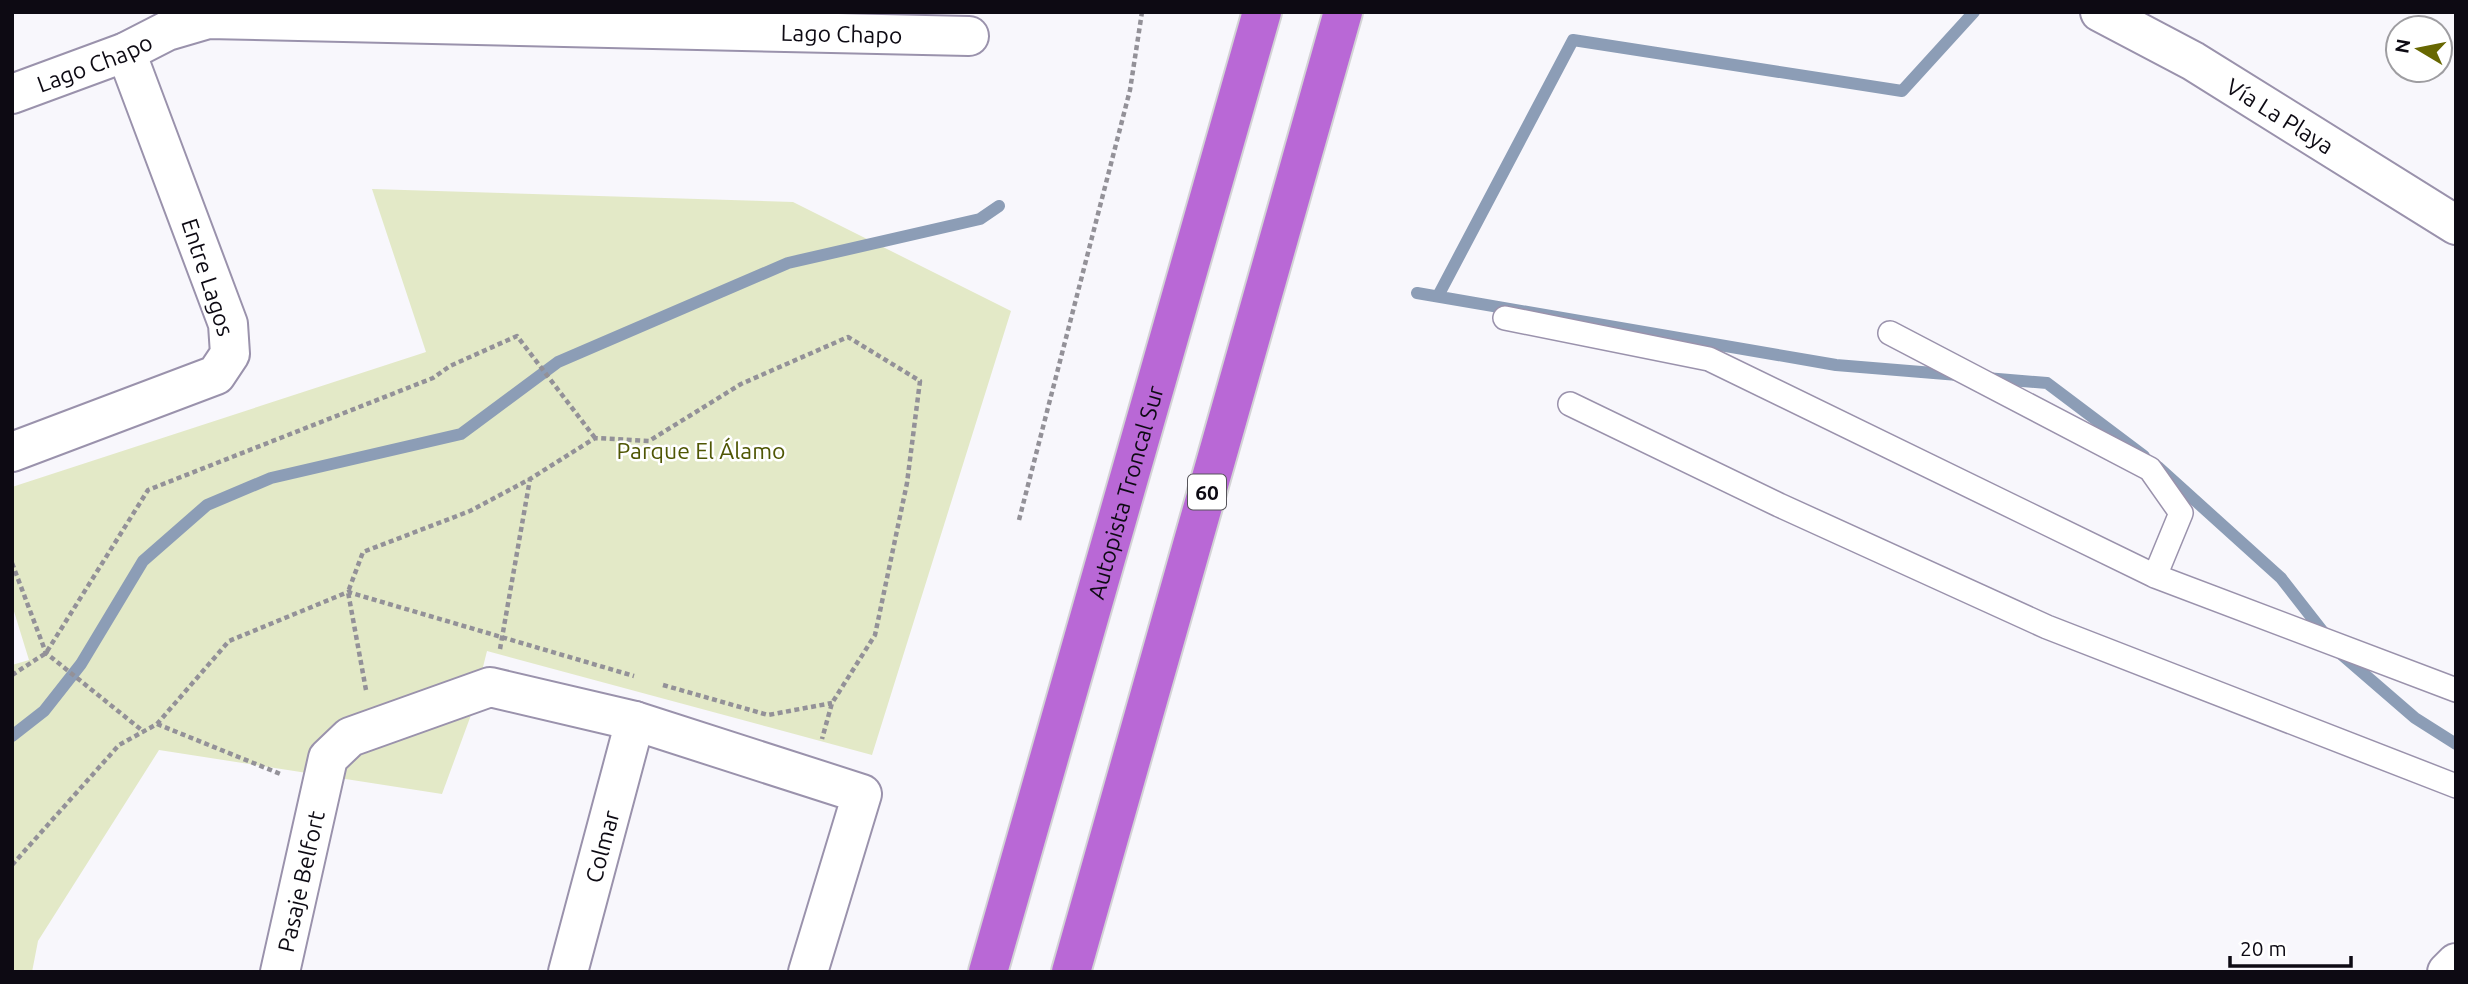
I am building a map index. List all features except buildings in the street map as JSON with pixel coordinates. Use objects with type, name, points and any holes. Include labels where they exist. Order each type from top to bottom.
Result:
[{"type":"highway","name":"Autopista Troncal Sur","points":[[988,972],[1262,12]]},
{"type":"highway","name":"60","points":[[1071,972],[1343,12]]},
{"type":"highway","points":[[979,972],[1013,881]]},
{"type":"street","name":"Vía La Playa","points":[[2101,12],[2193,61],[2456,226]]},
{"type":"street","name":"Lago Chapo","points":[[12,94],[126,51],[163,22],[208,19],[969,36]]},
{"type":"street","name":"Entre Lagos","points":[[12,453],[216,375],[230,354],[228,324],[126,51]]},
{"type":"street","points":[[490,687],[635,721],[862,794],[808,972]]},
{"type":"street","name":"Pasaje Belfort","points":[[280,972],[328,758],[350,737],[490,687]]},
{"type":"street","name":"Colmar","points":[[568,972],[635,721]]},
{"type":"street","points":[[2447,972],[2456,963]]},
{"type":"lane","points":[[1505,318],[1709,359],[2155,576],[2456,690]]},
{"type":"lane","points":[[1890,334],[2150,469],[2182,513],[2155,576]]},
{"type":"lane","points":[[1570,404],[1779,505],[2047,627],[2456,786]]},
{"type":"path","points":[[1019,520],[1130,90],[1142,12]]},
{"type":"path","points":[[12,675],[46,653],[148,490],[433,378],[450,366],[517,336],[594,438]]},
{"type":"path","points":[[373,729],[348,592],[363,552],[470,510],[530,479],[594,438],[649,442],[741,384],[848,337],[920,381],[907,483],[875,635],[832,704]]},
{"type":"path","points":[[490,687],[503,639],[530,479]]},
{"type":"path","points":[[12,563],[46,653],[144,732]]},
{"type":"path","points":[[157,724],[321,790]]},
{"type":"green space","name":"Parque El Álamo","points":[[372,189],[793,202],[1011,311],[872,755],[487,651],[471,715],[442,794],[159,750],[38,941],[32,972],[12,972],[12,665],[29,660],[12,605],[12,487],[426,352]]},
{"type":"waterway","points":[[1438,296],[1573,40],[1902,91],[1974,12]]},
{"type":"waterway","points":[[12,736],[44,711],[81,664],[143,561],[207,505],[271,478],[461,434],[558,362],[788,263],[980,219],[999,206]]},
{"type":"waterway","points":[[1417,293],[1836,365],[1958,375]]},
{"type":"waterway","points":[[1986,378],[2047,383],[2144,456]]},
{"type":"waterway","points":[[2158,467],[2281,578],[2327,637]]},
{"type":"waterway","points":[[2341,654],[2415,718],[2456,744]]}]
